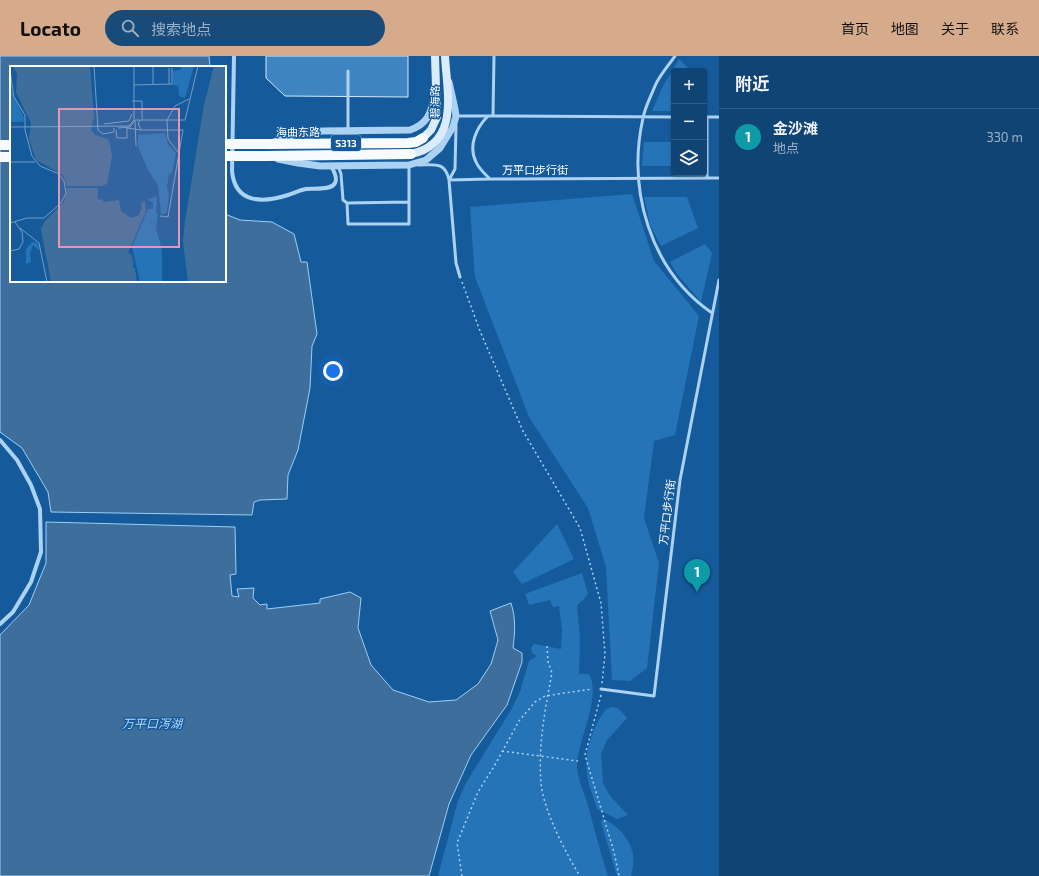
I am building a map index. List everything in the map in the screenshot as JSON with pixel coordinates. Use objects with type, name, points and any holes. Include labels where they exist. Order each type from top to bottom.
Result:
[{"type":"main road","name":"碧海路","points":[[424,138],[431,130],[437,117],[435,56]]},
{"type":"main road","name":"碧海路","points":[[411,154],[419,152],[436,141],[446,126],[448,104],[446,56]]},
{"type":"main road","name":"海曲东路","points":[[268,144],[408,143],[416,142],[424,138]]},
{"type":"main road","name":"S313","points":[[226,144],[268,144]]},
{"type":"main road","name":"S313","points":[[226,156],[411,154]]},
{"type":"main road","points":[[0,158],[10,157]]},
{"type":"street","points":[[234,56],[232,171],[233,181],[237,189],[244,196],[253,199],[265,200],[306,189],[330,188],[335,184],[335,166]]},
{"type":"street","points":[[266,156],[310,165],[335,166],[409,165],[426,160],[440,148],[453,127],[456,116],[454,96],[446,71]]},
{"type":"street","points":[[268,144],[295,134],[322,131],[410,130],[421,125],[427,118],[432,107],[436,83]]},
{"type":"street","points":[[0,440],[17,460],[33,491],[40,509],[41,552],[31,582],[13,612],[0,624]]},
{"type":"lane","points":[[493,116],[494,56]]},
{"type":"lane","points":[[675,56],[655,84],[643,117],[639,148],[639,179],[643,209],[650,233],[659,252],[671,271],[686,290],[700,304],[712,313]]},
{"type":"lane","points":[[348,71],[348,131]]},
{"type":"lane","points":[[449,180],[455,169],[456,116],[671,117]]},
{"type":"lane","name":"万平口步行街","points":[[488,116],[479,126],[475,135],[473,152],[476,162],[490,179],[719,178]]},
{"type":"lane","points":[[707,117],[719,117]]},
{"type":"lane","points":[[706,140],[707,178]]},
{"type":"lane","points":[[335,166],[341,174],[343,200],[347,203],[348,224],[409,224],[409,165],[438,165],[444,167],[449,180],[456,263],[460,277]]},
{"type":"lane","points":[[449,180],[494,179]]},
{"type":"lane","points":[[347,203],[409,202]]},
{"type":"lane","name":"万平口步行街","points":[[601,689],[654,696],[680,480],[719,280]]},
{"type":"path","points":[[460,277],[480,331],[523,431],[580,528],[601,603],[605,654],[600,701],[585,755],[614,852],[619,876]]},
{"type":"path","points":[[548,646],[548,662],[552,673],[541,746],[541,784],[548,811],[570,860],[580,876]]},
{"type":"path","points":[[462,876],[457,843],[478,792],[519,721],[535,702],[545,696],[592,689]]},
{"type":"path","points":[[502,751],[578,761]]},
{"type":"shaded area","points":[[679,59],[688,68],[674,68]]},
{"type":"shaded area","points":[[671,72],[671,111],[652,111]]},
{"type":"shaded area","points":[[644,142],[671,142],[671,166],[642,166]]},
{"type":"shaded area","points":[[632,194],[654,261],[699,316],[675,435],[654,441],[644,518],[659,563],[647,668],[630,681],[612,680],[606,567],[588,508],[529,417],[475,277],[470,207]]},
{"type":"shaded area","points":[[644,197],[687,197],[698,228],[661,246],[650,225]]},
{"type":"shaded area","points":[[705,244],[712,253],[701,302],[678,275],[670,262]]},
{"type":"shaded area","points":[[557,524],[574,559],[522,584],[513,572]]},
{"type":"shaded area","points":[[582,573],[588,594],[577,605],[580,638],[579,674],[589,674],[593,695],[578,756],[577,767],[608,876],[438,876],[458,801],[466,783],[511,710],[520,692],[529,661],[537,656],[532,653],[531,648],[534,644],[561,649],[562,630],[559,606],[553,607],[550,600],[529,605],[525,594]]},
{"type":"shaded area","points":[[612,707],[618,708],[627,718],[607,740],[601,754],[603,783],[610,796],[628,815],[617,819],[597,809],[589,782],[586,765],[588,748],[593,731],[606,709]]},
{"type":"shaded area","points":[[603,819],[618,828],[629,843],[633,854],[631,876],[617,876],[601,822]]},
{"type":"water","points":[[0,56],[209,56],[210,66],[10,66],[10,282],[226,282],[226,214],[240,220],[272,222],[294,234],[301,262],[307,262],[317,334],[312,346],[310,388],[298,450],[288,475],[287,499],[260,500],[254,502],[252,515],[51,512],[48,492],[22,448],[0,432]]},
{"type":"water","name":"万平口泻湖","points":[[46,522],[235,527],[236,574],[230,575],[232,596],[239,597],[237,589],[254,588],[253,598],[260,605],[267,604],[267,609],[320,603],[320,599],[350,592],[361,598],[358,628],[371,665],[393,690],[429,702],[456,700],[478,684],[491,664],[498,640],[490,611],[511,603],[515,626],[513,648],[522,653],[522,662],[507,705],[471,755],[449,804],[429,876],[0,876],[0,635],[29,605],[46,563]]},
{"type":"building","points":[[266,56],[408,56],[408,97],[285,96],[266,78]]},
{"type":"place","name":"金沙滩","points":[[697,592]]}]
